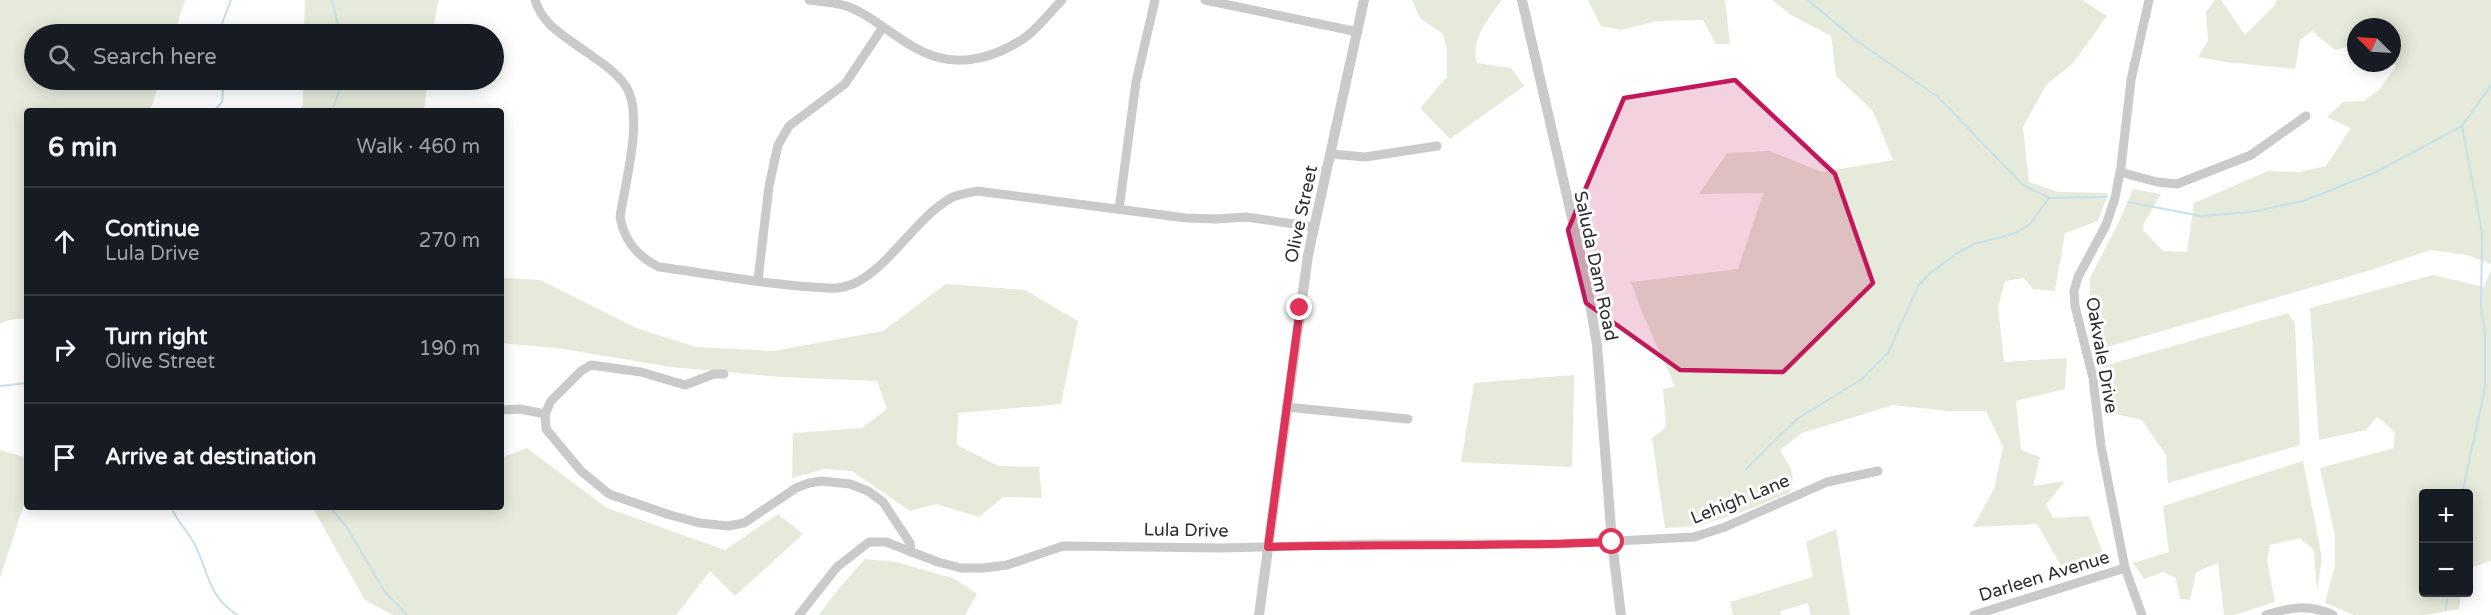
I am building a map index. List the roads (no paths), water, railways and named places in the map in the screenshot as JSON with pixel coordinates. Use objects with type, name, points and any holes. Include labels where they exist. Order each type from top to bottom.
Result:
[{"type":"street","points":[[536,0],[547,24],[613,72],[630,93],[635,119],[620,217],[622,228],[634,249],[640,256],[659,267],[830,288],[858,282],[881,263],[909,233],[951,198],[977,191],[1186,218],[1246,217],[1272,219],[1314,227]]},
{"type":"street","points":[[809,0],[845,5],[926,53],[952,61],[987,58],[1026,38],[1062,0]]},
{"type":"street","points":[[1119,209],[1136,82],[1155,0]]},
{"type":"street","points":[[1206,0],[1358,32]]},
{"type":"street","name":"Olive Street","points":[[1259,615],[1306,263],[1364,0]]},
{"type":"street","name":"Saluda Dam Road","points":[[1522,0],[1561,180],[1586,279],[1595,334],[1612,542],[1621,615]]},
{"type":"street","name":"Oakvale Drive","points":[[2142,615],[2125,568],[2101,446],[2093,378],[2075,306],[2074,291],[2078,277],[2106,225],[2120,172],[2131,80],[2149,0]]},
{"type":"street","points":[[758,280],[769,186],[780,140],[789,126],[846,84],[883,27]]},
{"type":"street","points":[[2120,172],[2157,182],[2177,184],[2251,155],[2306,116]]},
{"type":"street","points":[[1331,154],[1365,157],[1437,146]]},
{"type":"street","points":[[724,374],[714,374],[685,385],[633,370],[591,365],[581,371],[551,401],[544,414],[546,429],[581,471],[609,494],[670,515],[728,526],[744,523],[796,488],[809,483],[822,481],[850,484],[868,491],[883,502],[910,543],[911,552]]},
{"type":"street","points":[[1286,407],[1408,419]]},
{"type":"street","points":[[504,410],[520,409],[544,414]]},
{"type":"street","name":"Lehigh Lane","points":[[1612,542],[1694,537],[1725,527],[1827,482],[1878,471]]},
{"type":"street","name":"Lula Drive","points":[[799,615],[837,567],[868,542],[886,542],[961,568],[983,568],[1007,565],[1062,546],[1268,547],[1612,542]]},
{"type":"street","name":"Darleen Avenue","points":[[1974,615],[2125,568]]},
{"type":"street","points":[[2266,615],[2289,608],[2310,607],[2333,615]]},
{"type":"waterway","points":[[222,24],[231,0]]},
{"type":"waterway","points":[[332,0],[338,24]]},
{"type":"waterway","points":[[1808,0],[1857,41],[1938,97],[2023,185],[2049,198],[2107,197]]},
{"type":"waterway","points":[[2128,202],[2201,216],[2251,212],[2303,201],[2374,173],[2462,126],[2491,85]]},
{"type":"waterway","points":[[217,108],[222,102],[223,90]]},
{"type":"waterway","points":[[333,108],[339,90]]},
{"type":"waterway","points":[[2462,126],[2482,233],[2481,309],[2485,331],[2485,388],[2463,489]]},
{"type":"waterway","points":[[1746,469],[1797,419],[1862,379],[1888,353],[1918,286],[1929,274],[1974,244],[2016,233],[2030,224],[2049,198]]},
{"type":"waterway","points":[[0,386],[24,383]]},
{"type":"waterway","points":[[173,510],[193,542],[215,593],[227,608],[237,615]]},
{"type":"waterway","points":[[333,510],[346,526],[385,592],[407,615]]},
{"type":"waterway","points":[[2446,609],[2447,597]]}]
